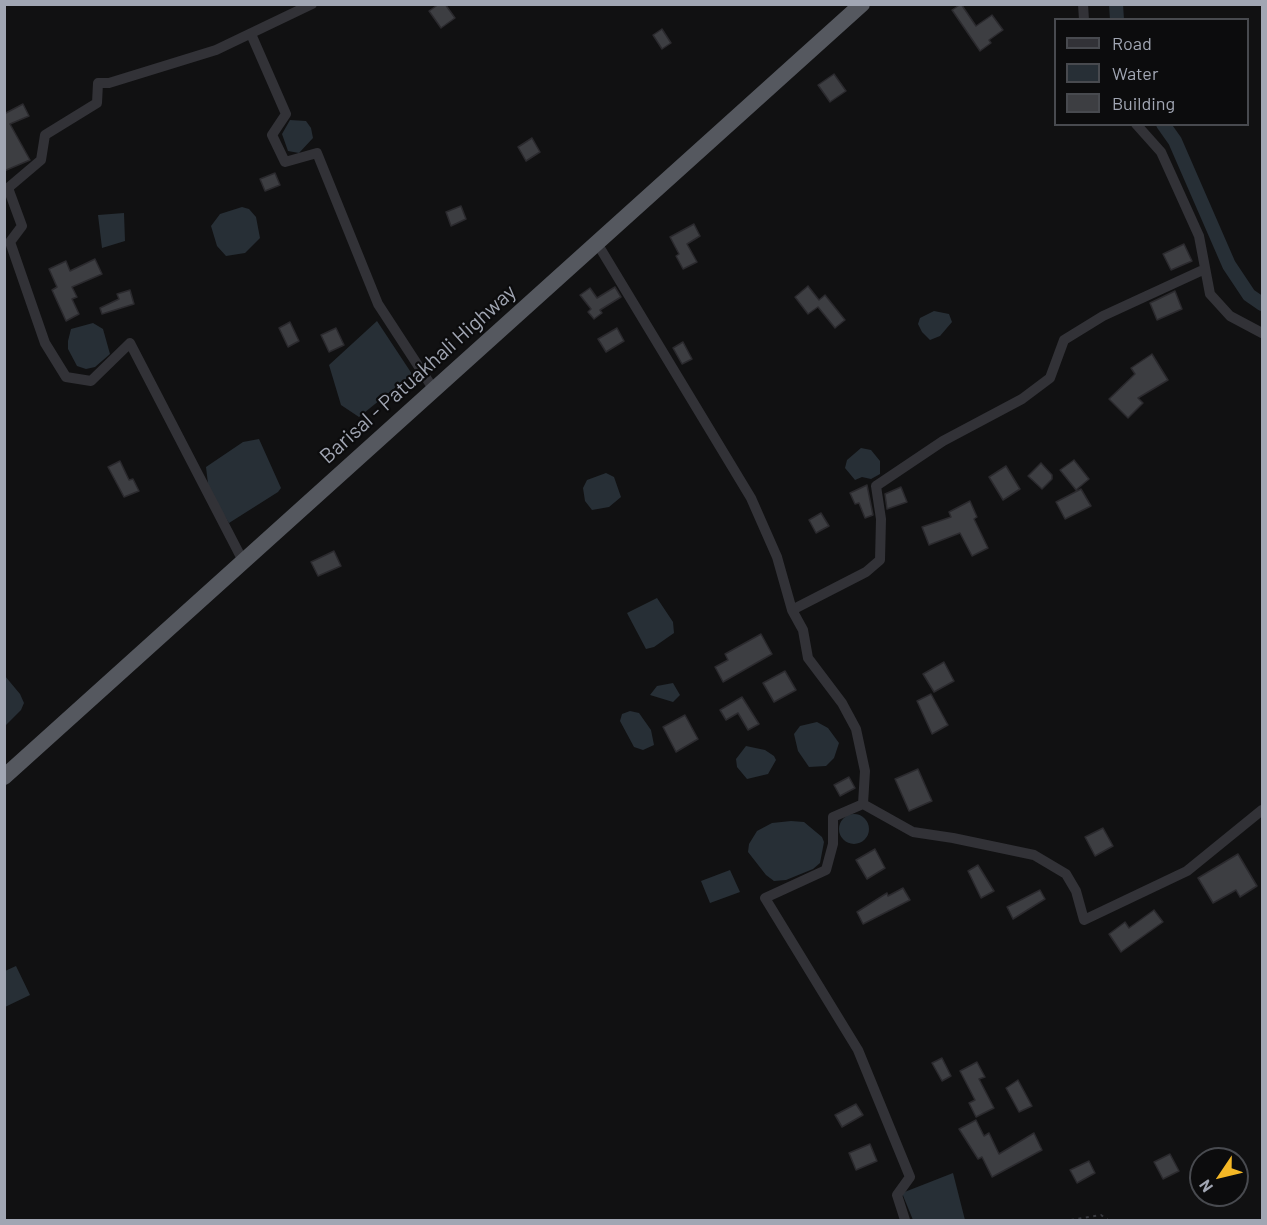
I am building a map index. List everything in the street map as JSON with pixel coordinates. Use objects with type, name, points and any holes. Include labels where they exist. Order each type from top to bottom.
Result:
[{"type":"highway","name":"Barisal - Patuakhali Highway","points":[[4,777],[862,4]]},
{"type":"street","points":[[243,561],[130,343],[91,381],[66,377],[45,343],[9,242],[22,226],[8,188],[40,160],[45,135],[97,103],[98,83],[109,83],[216,50],[312,4]]},
{"type":"street","points":[[251,34],[286,114],[272,135],[285,162],[317,153],[378,304],[434,390]]},
{"type":"street","points":[[1139,126],[1161,152],[1199,236],[1210,294],[1230,316],[1263,333]]},
{"type":"street","points":[[597,243],[751,498],[777,556],[792,610],[803,630],[808,658],[842,703],[856,729],[865,771],[863,804]]},
{"type":"street","points":[[792,610],[866,572],[880,560],[881,519],[876,486],[943,441],[1022,399],[1050,378],[1064,340],[1103,316],[1205,269]]},
{"type":"street","points":[[863,804],[913,832],[1034,855],[1066,874],[1076,891],[1084,920],[1187,871],[1263,810]]},
{"type":"street","points":[[863,804],[832,817],[833,844],[826,870],[765,898],[858,1050],[910,1177],[897,1195],[905,1221]]},
{"type":"path","points":[[1071,1221],[1101,1215],[1108,1221]]},
{"type":"water","points":[[290,120],[306,121],[311,128],[313,138],[299,153],[288,151],[282,134]]},
{"type":"water","points":[[242,207],[249,209],[256,217],[260,238],[245,253],[226,256],[217,246],[211,226],[220,214]]},
{"type":"water","points":[[124,213],[125,241],[102,248],[98,215]]},
{"type":"water","points":[[934,311],[949,314],[952,322],[940,336],[930,340],[918,324],[920,318]]},
{"type":"water","points":[[377,321],[412,374],[359,417],[341,405],[329,365]]},
{"type":"water","points":[[93,323],[103,329],[110,354],[95,367],[86,369],[77,366],[68,349],[68,341],[71,329]]},
{"type":"water","points":[[259,439],[281,488],[229,523],[209,492],[206,467],[243,442]]},
{"type":"water","points":[[861,448],[871,450],[880,461],[880,474],[871,479],[862,477],[855,480],[845,468],[847,460]]},
{"type":"water","points":[[606,473],[614,477],[621,497],[609,507],[592,510],[585,501],[583,488],[587,480]]},
{"type":"water","points":[[657,598],[673,622],[674,633],[654,647],[646,649],[627,613]]},
{"type":"water","points":[[5,676],[20,694],[24,703],[21,710],[5,726]]},
{"type":"water","points":[[673,683],[680,695],[673,702],[650,695],[657,686]]},
{"type":"water","points":[[630,711],[639,713],[651,730],[654,745],[643,750],[634,747],[620,721],[622,714]]},
{"type":"water","points":[[817,722],[828,728],[839,743],[834,758],[826,766],[809,767],[798,751],[794,734],[800,726]]},
{"type":"water","points":[[746,746],[765,750],[774,756],[776,760],[768,774],[747,779],[737,767],[736,759]]},
{"type":"water","points":[[854,814],[865,818],[869,829],[865,840],[854,844],[843,840],[839,829],[843,818]]},
{"type":"water","points":[[804,822],[822,837],[824,842],[820,863],[813,869],[786,880],[774,881],[766,875],[748,852],[749,844],[757,831],[772,823]]},
{"type":"water","points":[[730,870],[740,892],[710,903],[701,881]]},
{"type":"water","points":[[16,966],[30,995],[5,1007],[5,971]]},
{"type":"water","points":[[953,1173],[965,1220],[913,1220],[902,1193]]},
{"type":"building","points":[[439,4],[445,4],[455,18],[441,28],[429,11]]},
{"type":"building","points":[[961,4],[976,26],[992,15],[1003,30],[989,40],[991,43],[980,51],[952,10]]},
{"type":"building","points":[[662,29],[671,43],[662,49],[653,35]]},
{"type":"building","points":[[834,74],[846,91],[830,102],[818,85]]},
{"type":"building","points":[[23,104],[29,116],[10,124],[30,160],[4,171],[4,114]]},
{"type":"building","points":[[532,138],[540,152],[526,161],[518,147]]},
{"type":"building","points":[[275,173],[280,185],[265,191],[260,179]]},
{"type":"building","points":[[461,206],[466,219],[451,226],[446,212]]},
{"type":"building","points":[[694,224],[700,236],[687,244],[697,262],[683,269],[676,256],[679,254],[670,237]]},
{"type":"building","points":[[1184,244],[1192,261],[1171,270],[1163,254]]},
{"type":"building","points":[[95,259],[102,274],[72,287],[77,297],[72,299],[79,314],[66,321],[52,290],[57,287],[49,269],[66,261],[70,271]]},
{"type":"building","points":[[808,286],[819,300],[825,295],[845,320],[835,328],[818,307],[808,314],[795,297]]},
{"type":"building","points":[[615,287],[621,297],[600,310],[602,313],[594,319],[588,312],[591,309],[580,295],[590,288],[597,298]]},
{"type":"building","points":[[130,290],[134,304],[102,314],[100,308],[119,299],[117,294]]},
{"type":"building","points":[[1175,291],[1182,309],[1157,320],[1150,303]]},
{"type":"building","points":[[290,322],[299,341],[288,347],[279,328]]},
{"type":"building","points":[[336,328],[344,345],[329,352],[321,335]]},
{"type":"building","points":[[617,328],[624,341],[606,352],[598,339]]},
{"type":"building","points":[[683,342],[692,359],[682,364],[673,348]]},
{"type":"building","points":[[1152,354],[1168,380],[1138,398],[1143,403],[1128,418],[1109,399],[1135,374],[1131,368]]},
{"type":"building","points":[[1074,460],[1089,479],[1076,490],[1060,470]]},
{"type":"building","points":[[120,461],[129,480],[133,479],[139,491],[124,497],[108,467]]},
{"type":"building","points":[[1041,463],[1052,475],[1052,479],[1042,489],[1028,476]]},
{"type":"building","points":[[1006,466],[1020,489],[1003,500],[989,477]]},
{"type":"building","points":[[867,485],[873,515],[865,518],[859,503],[855,504],[850,493]]},
{"type":"building","points":[[901,487],[907,502],[887,509],[885,494]]},
{"type":"building","points":[[1081,489],[1091,506],[1065,519],[1056,502]]},
{"type":"building","points":[[970,501],[977,517],[974,519],[988,548],[972,556],[960,533],[929,545],[922,527],[951,517],[949,512]]},
{"type":"building","points":[[821,513],[829,526],[816,533],[809,520]]},
{"type":"building","points":[[334,551],[341,566],[318,576],[311,562]]},
{"type":"building","points":[[761,634],[772,654],[723,682],[715,667],[728,660],[725,654]]},
{"type":"building","points":[[944,662],[954,681],[934,692],[923,674]]},
{"type":"building","points":[[785,671],[796,690],[774,702],[763,683]]},
{"type":"building","points":[[931,694],[948,725],[932,734],[917,701]]},
{"type":"building","points":[[742,697],[759,724],[748,730],[738,713],[726,720],[720,710]]},
{"type":"building","points":[[685,715],[698,739],[676,752],[663,727]]},
{"type":"building","points":[[918,769],[932,801],[909,811],[895,779]]},
{"type":"building","points":[[849,777],[855,788],[840,796],[834,785]]},
{"type":"building","points":[[1103,828],[1113,846],[1095,856],[1085,837]]},
{"type":"building","points":[[875,849],[885,868],[867,879],[856,860]]},
{"type":"building","points":[[1238,854],[1257,886],[1240,897],[1236,890],[1213,903],[1198,878]]},
{"type":"building","points":[[978,865],[994,891],[981,898],[968,871]]},
{"type":"building","points":[[903,888],[910,900],[863,924],[857,912],[887,893],[888,896]]},
{"type":"building","points":[[1040,890],[1045,899],[1013,919],[1007,907]]},
{"type":"building","points":[[1154,910],[1163,922],[1121,952],[1109,934],[1125,922],[1129,928]]},
{"type":"building","points":[[942,1058],[951,1076],[942,1081],[932,1063]]},
{"type":"building","points":[[977,1062],[985,1077],[979,1079],[994,1108],[976,1117],[969,1103],[975,1100],[960,1071]]},
{"type":"building","points":[[1018,1080],[1032,1106],[1019,1112],[1006,1088]]},
{"type":"building","points":[[856,1104],[863,1115],[842,1127],[835,1115]]},
{"type":"building","points":[[976,1120],[984,1136],[989,1133],[999,1154],[1034,1133],[1042,1150],[992,1177],[982,1157],[978,1159],[959,1129]]},
{"type":"building","points":[[870,1144],[877,1161],[856,1170],[849,1153]]},
{"type":"building","points":[[1170,1154],[1179,1171],[1163,1179],[1154,1162]]},
{"type":"building","points":[[1089,1161],[1095,1173],[1077,1183],[1070,1170]]},
{"type":"waterway","points":[[1116,4],[1117,18]]},
{"type":"waterway","points":[[1164,126],[1175,141],[1229,265],[1249,295],[1262,304]]}]
